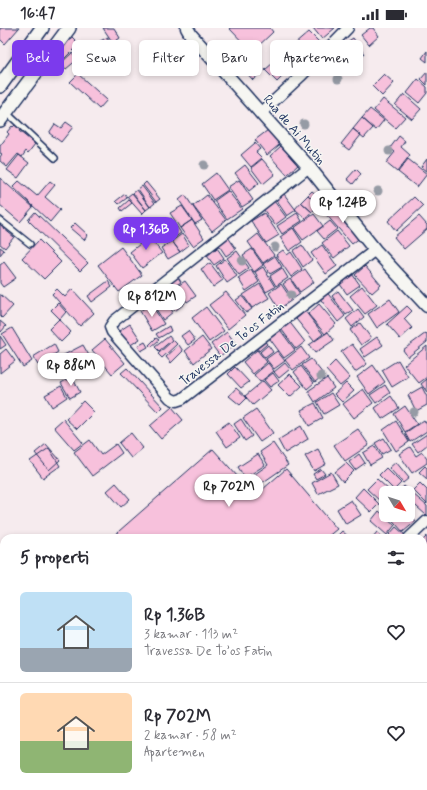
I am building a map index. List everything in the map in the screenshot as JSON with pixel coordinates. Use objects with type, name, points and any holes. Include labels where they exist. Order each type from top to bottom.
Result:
[{"type":"main road","points":[[0,86],[42,28]]},
{"type":"main road","points":[[3,116],[69,28]]},
{"type":"street","name":"Rua de Ai Mutin","points":[[187,28],[309,167],[375,250],[427,306]]},
{"type":"street","points":[[261,113],[302,75],[348,28]]},
{"type":"street","name":"Travessa De To’os Fatin","points":[[309,167],[114,321],[110,327],[112,332],[170,398],[176,401],[182,399],[375,250]]},
{"type":"street","points":[[413,534],[427,521]]},
{"type":"lane","points":[[3,116],[55,158]]},
{"type":"lane","points":[[0,220],[30,244]]},
{"type":"building","points":[[0,28],[19,28],[5,44],[0,39]]},
{"type":"building","points":[[103,28],[114,28],[120,38],[117,40],[111,40]]},
{"type":"building","points":[[229,28],[270,28],[273,32],[262,42],[262,40],[240,40]]},
{"type":"building","points":[[313,28],[335,28],[322,39]]},
{"type":"building","points":[[370,28],[373,28],[379,36],[369,45],[361,35]]},
{"type":"building","points":[[309,32],[317,40],[300,40]]},
{"type":"building","points":[[70,35],[75,40],[72,40],[72,51],[64,59],[64,41]]},
{"type":"building","points":[[427,51],[427,62],[422,58]]},
{"type":"building","points":[[72,53],[72,64],[66,69],[64,67],[64,60]]},
{"type":"building","points":[[270,66],[270,75],[265,70]]},
{"type":"building","points":[[427,72],[427,85],[421,79]]},
{"type":"building","points":[[384,74],[394,83],[382,96],[372,86]]},
{"type":"building","points":[[76,76],[80,76],[107,100],[99,109],[70,82]]},
{"type":"building","points":[[249,76],[257,76],[253,80]]},
{"type":"building","points":[[271,76],[283,76],[277,82]]},
{"type":"building","points":[[418,79],[427,87],[427,93],[419,103],[407,93]]},
{"type":"building","points":[[404,94],[421,109],[412,119],[395,105]]},
{"type":"building","points":[[383,99],[405,117],[395,128],[374,110]]},
{"type":"building","points":[[370,109],[384,120],[376,130],[362,118]]},
{"type":"building","points":[[362,118],[373,128],[364,138],[353,129]]},
{"type":"building","points":[[66,122],[73,127],[61,142],[49,133],[55,124],[61,128]]},
{"type":"building","points":[[16,124],[21,128],[19,131],[35,144],[28,153],[26,151],[22,157],[18,154],[7,167],[0,161],[2,154],[0,153],[0,146],[9,134],[7,132]]},
{"type":"building","points":[[272,127],[284,141],[267,155],[255,140]]},
{"type":"building","points":[[353,129],[361,135],[349,150],[341,144]]},
{"type":"building","points":[[399,136],[405,141],[401,147],[410,155],[397,172],[386,163],[395,152],[390,148]]},
{"type":"building","points":[[255,143],[260,149],[256,152],[262,158],[251,167],[241,155]]},
{"type":"building","points":[[281,146],[298,165],[287,175],[270,156]]},
{"type":"building","points":[[19,155],[29,163],[18,178],[7,170]]},
{"type":"building","points":[[262,159],[275,174],[263,184],[251,168]]},
{"type":"building","points":[[408,159],[427,174],[417,187],[398,172]]},
{"type":"building","points":[[427,159],[427,172],[421,167]]},
{"type":"building","points":[[245,165],[259,183],[249,191],[235,173]]},
{"type":"building","points":[[356,169],[361,174],[353,184],[347,179]]},
{"type":"building","points":[[216,173],[228,190],[213,200],[202,184]]},
{"type":"building","points":[[0,178],[33,207],[20,222],[0,205]]},
{"type":"building","points":[[239,180],[253,200],[242,207],[228,187]]},
{"type":"building","points":[[19,181],[37,196],[50,181],[55,185],[45,197],[60,210],[50,222],[13,187]]},
{"type":"building","points":[[146,182],[160,199],[156,202],[143,185]]},
{"type":"building","points":[[142,186],[155,203],[150,207],[138,189]]},
{"type":"building","points":[[137,190],[150,207],[146,210],[133,193]]},
{"type":"building","points":[[228,191],[242,209],[227,219],[214,201]]},
{"type":"building","points":[[312,191],[323,200],[318,205],[308,195]]},
{"type":"building","points":[[132,193],[146,210],[142,214],[127,197]]},
{"type":"building","points":[[125,194],[127,198],[119,204],[116,201]]},
{"type":"building","points":[[284,194],[296,210],[287,216],[276,200]]},
{"type":"building","points":[[185,195],[202,220],[195,224],[179,200]]},
{"type":"building","points":[[207,195],[226,220],[212,231],[193,206]]},
{"type":"building","points":[[308,195],[318,205],[312,212],[301,202]]},
{"type":"building","points":[[414,197],[423,206],[396,231],[388,221]]},
{"type":"building","points":[[129,200],[132,203],[122,211],[120,208]]},
{"type":"building","points":[[274,201],[286,217],[275,225],[263,209]]},
{"type":"building","points":[[301,202],[312,212],[306,219],[295,209]]},
{"type":"building","points":[[334,203],[362,236],[352,244],[324,212]]},
{"type":"building","points":[[182,206],[192,220],[180,228],[170,213]]},
{"type":"building","points":[[35,212],[88,263],[80,271],[28,220]]},
{"type":"building","points":[[264,213],[279,235],[266,243],[251,221]]},
{"type":"building","points":[[297,213],[302,221],[282,234],[277,226]]},
{"type":"building","points":[[314,214],[323,226],[303,240],[294,228]]},
{"type":"building","points":[[419,216],[427,225],[427,229],[404,249],[394,237]]},
{"type":"building","points":[[171,218],[181,233],[171,240],[161,225]]},
{"type":"building","points":[[0,220],[4,224],[3,228],[14,237],[5,248],[0,244]]},
{"type":"building","points":[[192,220],[204,238],[193,246],[180,228]]},
{"type":"building","points":[[143,221],[148,228],[143,232],[138,225]]},
{"type":"building","points":[[330,221],[337,229],[324,239],[317,231]]},
{"type":"building","points":[[75,223],[88,235],[84,240],[70,228]]},
{"type":"building","points":[[293,228],[302,242],[289,251],[280,237]]},
{"type":"building","points":[[337,231],[349,246],[334,258],[322,243]]},
{"type":"building","points":[[146,233],[162,253],[142,268],[130,252],[140,244],[137,240]]},
{"type":"building","points":[[182,234],[189,245],[180,252],[172,241]]},
{"type":"building","points":[[258,234],[274,255],[263,263],[248,242]]},
{"type":"building","points":[[228,237],[236,249],[226,256],[218,244]]},
{"type":"building","points":[[39,240],[61,262],[44,279],[22,258]]},
{"type":"building","points":[[172,241],[180,252],[168,259],[161,248]]},
{"type":"building","points":[[302,245],[312,260],[303,267],[293,251]]},
{"type":"building","points":[[322,245],[337,266],[326,274],[311,253]]},
{"type":"building","points":[[0,247],[4,250],[0,255]]},
{"type":"building","points":[[121,247],[142,275],[119,292],[98,265]]},
{"type":"building","points":[[217,248],[224,258],[214,265],[207,256]]},
{"type":"building","points":[[252,249],[263,265],[254,272],[243,255]]},
{"type":"building","points":[[283,250],[287,255],[291,252],[302,269],[291,277],[276,255]]},
{"type":"building","points":[[237,251],[249,268],[239,275],[227,258]]},
{"type":"building","points":[[275,256],[282,267],[270,274],[263,264]]},
{"type":"building","points":[[225,259],[237,276],[227,283],[216,266]]},
{"type":"building","points":[[4,262],[16,278],[3,287],[0,283],[0,265]]},
{"type":"building","points":[[210,263],[223,280],[213,287],[201,269]]},
{"type":"building","points":[[365,266],[381,285],[372,293],[355,275]]},
{"type":"building","points":[[263,267],[275,287],[266,292],[255,272]]},
{"type":"building","points":[[282,268],[288,278],[276,286],[270,276]]},
{"type":"building","points":[[251,269],[259,282],[246,291],[238,278]]},
{"type":"building","points":[[305,269],[314,282],[300,292],[291,279]]},
{"type":"building","points":[[350,271],[360,285],[347,294],[337,280]]},
{"type":"building","points":[[176,274],[181,282],[165,293],[160,286]]},
{"type":"building","points":[[290,279],[300,294],[293,299],[283,284]]},
{"type":"building","points":[[108,281],[112,287],[92,302],[88,296]]},
{"type":"building","points":[[185,281],[196,296],[187,302],[176,287]]},
{"type":"building","points":[[260,284],[269,298],[252,308],[243,295]]},
{"type":"building","points":[[281,284],[292,300],[279,309],[269,293]]},
{"type":"building","points":[[362,286],[377,305],[365,314],[350,296]]},
{"type":"building","points":[[175,288],[185,303],[175,311],[164,295]]},
{"type":"building","points":[[57,289],[65,297],[72,289],[94,313],[80,326],[52,294]]},
{"type":"building","points":[[326,291],[345,316],[338,322],[318,296]]},
{"type":"building","points":[[338,291],[353,310],[346,315],[332,296]]},
{"type":"building","points":[[226,292],[245,315],[228,329],[209,305]]},
{"type":"building","points":[[0,294],[13,306],[2,318],[0,316]]},
{"type":"building","points":[[162,296],[173,312],[163,320],[152,303]]},
{"type":"building","points":[[242,296],[252,309],[246,313],[236,300]]},
{"type":"building","points":[[390,299],[399,312],[377,328],[368,314]]},
{"type":"building","points":[[58,303],[66,312],[60,319],[51,310]]},
{"type":"building","points":[[151,304],[164,324],[152,331],[140,311]]},
{"type":"building","points":[[319,304],[336,324],[325,334],[308,314]]},
{"type":"building","points":[[407,306],[412,311],[404,319],[412,328],[400,339],[387,324]]},
{"type":"building","points":[[206,307],[224,331],[209,342],[192,318]]},
{"type":"building","points":[[358,309],[364,317],[352,327],[346,319]]},
{"type":"building","points":[[305,311],[323,334],[314,341],[296,319]]},
{"type":"building","points":[[59,319],[71,332],[61,342],[49,329]]},
{"type":"building","points":[[288,320],[305,342],[296,349],[279,326]]},
{"type":"building","points":[[0,321],[6,326],[1,332],[0,331]]},
{"type":"building","points":[[360,323],[371,338],[361,345],[350,330]]},
{"type":"building","points":[[130,324],[140,339],[129,346],[119,331]]},
{"type":"building","points":[[169,326],[171,331],[159,338],[156,334]]},
{"type":"building","points":[[278,327],[295,350],[284,358],[267,335]]},
{"type":"building","points":[[12,328],[32,361],[23,367],[2,334]]},
{"type":"building","points":[[188,331],[195,340],[188,345],[181,336]]},
{"type":"building","points":[[227,332],[236,344],[220,356],[211,344]]},
{"type":"building","points":[[328,332],[334,340],[315,353],[309,345]]},
{"type":"building","points":[[426,333],[427,342],[408,357],[403,350]]},
{"type":"building","points":[[0,336],[6,345],[0,349]]},
{"type":"building","points":[[169,336],[172,340],[159,351],[155,347]]},
{"type":"building","points":[[202,337],[211,349],[194,363],[185,351]]},
{"type":"building","points":[[377,337],[383,345],[365,357],[360,349]]},
{"type":"building","points":[[156,338],[159,340],[151,347],[149,345]]},
{"type":"building","points":[[262,338],[267,344],[259,351],[254,344]]},
{"type":"building","points":[[105,339],[125,363],[112,374],[92,350]]},
{"type":"building","points":[[173,340],[177,344],[162,358],[158,354]]},
{"type":"building","points":[[145,342],[148,347],[141,351],[138,346]]},
{"type":"building","points":[[54,344],[58,352],[38,365],[33,357]]},
{"type":"building","points":[[352,344],[367,364],[355,372],[341,352]]},
{"type":"building","points":[[83,345],[91,359],[67,372],[60,357]]},
{"type":"building","points":[[179,345],[183,351],[171,363],[166,357]]},
{"type":"building","points":[[268,345],[273,352],[265,358],[260,352]]},
{"type":"building","points":[[427,346],[427,377],[419,383],[404,365]]},
{"type":"building","points":[[301,347],[309,358],[293,370],[285,360]]},
{"type":"building","points":[[6,349],[15,361],[0,373],[0,354]]},
{"type":"building","points":[[257,350],[267,362],[253,374],[243,362]]},
{"type":"building","points":[[277,351],[285,361],[274,369],[266,359]]},
{"type":"building","points":[[311,359],[324,375],[315,382],[302,365]]},
{"type":"building","points":[[398,360],[408,377],[392,387],[382,370]]},
{"type":"building","points":[[335,361],[350,378],[340,386],[326,370]]},
{"type":"building","points":[[268,363],[274,371],[260,382],[254,375]]},
{"type":"building","points":[[285,363],[290,369],[279,378],[274,372]]},
{"type":"building","points":[[373,365],[385,382],[369,394],[357,377]]},
{"type":"building","points":[[301,366],[314,383],[307,389],[294,372]]},
{"type":"building","points":[[235,367],[249,382],[241,388],[228,374]]},
{"type":"building","points":[[127,368],[163,407],[158,412],[121,373]]},
{"type":"building","points":[[273,373],[279,381],[270,387],[264,380]]},
{"type":"building","points":[[290,374],[302,386],[290,397],[278,385]]},
{"type":"building","points":[[72,377],[80,392],[70,398],[61,383]]},
{"type":"building","points":[[327,378],[334,388],[315,402],[308,391]]},
{"type":"building","points":[[427,379],[427,392],[421,384]]},
{"type":"building","points":[[263,381],[271,390],[253,405],[245,396]]},
{"type":"building","points":[[346,383],[354,391],[342,402],[334,394]]},
{"type":"building","points":[[385,385],[390,393],[376,403],[370,395]]},
{"type":"building","points":[[61,386],[67,397],[52,407],[45,395]]},
{"type":"building","points":[[422,387],[427,397],[427,405],[416,411],[408,395]]},
{"type":"building","points":[[236,388],[247,398],[240,405],[229,396]]},
{"type":"building","points":[[363,389],[373,403],[354,418],[343,404]]},
{"type":"building","points":[[331,393],[339,405],[324,414],[317,402]]},
{"type":"building","points":[[391,396],[399,408],[382,419],[375,408]]},
{"type":"building","points":[[83,401],[94,412],[77,429],[66,419]]},
{"type":"building","points":[[315,403],[323,418],[309,426],[301,410]]},
{"type":"building","points":[[405,406],[417,424],[405,432],[394,414]]},
{"type":"building","points":[[172,407],[183,420],[161,439],[150,426]]},
{"type":"building","points":[[256,409],[273,433],[260,442],[243,418]]},
{"type":"building","points":[[63,419],[83,443],[74,450],[54,427]]},
{"type":"building","points":[[241,419],[252,436],[245,441],[234,424]]},
{"type":"building","points":[[424,420],[427,425],[427,431],[410,442],[405,433]]},
{"type":"building","points":[[396,421],[409,442],[396,451],[383,430]]},
{"type":"building","points":[[229,422],[240,438],[227,447],[216,431]]},
{"type":"building","points":[[301,426],[308,439],[285,453],[278,440]]},
{"type":"building","points":[[358,429],[369,445],[345,461],[334,445]]},
{"type":"building","points":[[131,433],[143,448],[131,458],[119,443]]},
{"type":"building","points":[[427,434],[427,445],[418,452],[412,444]]},
{"type":"building","points":[[384,438],[391,449],[382,454],[375,443]]},
{"type":"building","points":[[90,440],[101,455],[116,444],[122,453],[92,476],[74,452]]},
{"type":"building","points":[[273,443],[288,465],[262,483],[255,474],[268,465],[260,452]]},
{"type":"building","points":[[46,444],[60,460],[49,470],[35,453]]},
{"type":"building","points":[[375,446],[382,458],[370,465],[363,453]]},
{"type":"building","points":[[410,447],[416,456],[422,452],[427,459],[427,463],[412,473],[399,454]]},
{"type":"building","points":[[49,448],[60,466],[43,478],[30,461]]},
{"type":"building","points":[[213,449],[255,496],[286,469],[337,529],[331,534],[116,534]]},
{"type":"building","points":[[318,449],[326,464],[314,471],[305,456]]},
{"type":"building","points":[[258,454],[265,465],[245,478],[238,467]]},
{"type":"building","points":[[359,454],[365,463],[355,470],[349,462]]},
{"type":"building","points":[[396,462],[409,478],[403,483],[389,468]]},
{"type":"building","points":[[346,463],[354,471],[343,482],[335,472]]},
{"type":"building","points":[[425,466],[427,468],[427,479],[419,472]]},
{"type":"building","points":[[386,468],[401,483],[398,486],[390,486],[379,475]]},
{"type":"building","points":[[321,469],[325,474],[316,479],[313,474]]},
{"type":"building","points":[[331,472],[338,484],[318,494],[312,483]]},
{"type":"building","points":[[377,479],[385,486],[379,486],[379,500],[367,489]]},
{"type":"building","points":[[116,483],[130,499],[121,507],[107,491]]},
{"type":"building","points":[[420,483],[427,490],[427,504],[415,492],[415,488]]},
{"type":"building","points":[[363,488],[379,504],[371,512],[355,497]]},
{"type":"building","points":[[415,496],[427,506],[426,515],[415,505]]},
{"type":"building","points":[[351,500],[361,515],[346,524],[337,509]]},
{"type":"building","points":[[379,511],[379,522],[392,522],[395,525],[388,534],[371,521]]},
{"type":"building","points":[[394,522],[415,522],[403,532]]},
{"type":"building","points":[[396,527],[404,534],[390,534]]}]
